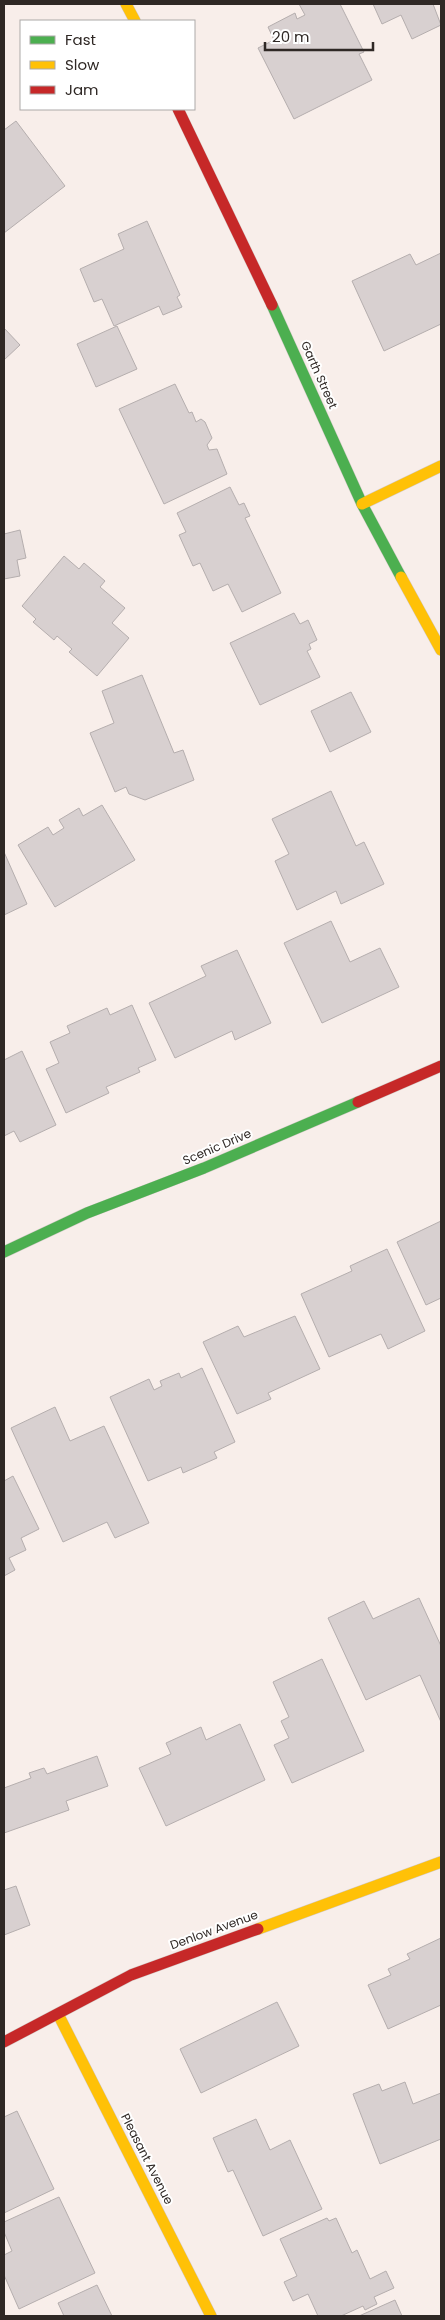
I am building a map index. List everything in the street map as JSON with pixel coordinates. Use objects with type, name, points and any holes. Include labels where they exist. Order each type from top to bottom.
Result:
[{"type":"street","points":[[126,4],[134,20]]},
{"type":"street","name":"Garth Street","points":[[178,110],[257,273],[362,504],[441,650]]},
{"type":"street","points":[[362,504],[441,466]]},
{"type":"street","name":"Scenic Drive","points":[[4,1252],[87,1213],[204,1168],[441,1066]]},
{"type":"street","name":"Denlow Avenue","points":[[4,2042],[131,1975],[441,1862]]},
{"type":"street","name":"Pleasant Avenue","points":[[58,2014],[211,2316]]},
{"type":"building","points":[[299,4],[340,4],[364,52],[359,54],[372,80],[294,119],[258,48],[274,40],[268,27],[295,13],[297,19],[305,15]]},
{"type":"building","points":[[373,4],[433,4],[441,25],[412,39],[401,15],[382,24]]},
{"type":"building","points":[[16,121],[65,186],[4,233],[4,130]]},
{"type":"building","points":[[147,221],[180,295],[177,297],[182,307],[163,315],[159,306],[114,326],[102,299],[94,302],[80,269],[124,249],[118,234]]},
{"type":"building","points":[[441,253],[441,324],[384,351],[352,281],[410,254],[416,265]]},
{"type":"building","points":[[117,326],[137,369],[96,387],[77,344]]},
{"type":"building","points":[[4,328],[20,345],[4,360]]},
{"type":"building","points":[[175,384],[189,413],[192,412],[196,422],[201,419],[205,422],[212,438],[207,445],[209,450],[217,449],[227,474],[164,504],[119,409]]},
{"type":"building","points":[[230,487],[239,505],[244,503],[250,516],[245,518],[281,593],[242,612],[228,584],[213,591],[200,563],[193,566],[179,535],[186,532],[177,513]]},
{"type":"building","points":[[20,530],[26,558],[17,560],[20,576],[4,579],[4,534]]},
{"type":"building","points":[[64,556],[79,569],[84,563],[105,581],[100,587],[125,608],[112,623],[129,638],[97,676],[69,652],[72,649],[57,636],[54,640],[33,622],[36,619],[22,606]]},
{"type":"building","points":[[294,613],[300,624],[308,620],[317,640],[309,644],[311,649],[307,651],[320,677],[260,705],[230,643]]},
{"type":"building","points":[[142,675],[174,753],[183,750],[194,780],[145,800],[129,794],[126,787],[115,792],[90,733],[114,723],[102,691]]},
{"type":"building","points":[[351,692],[371,732],[330,752],[311,711]]},
{"type":"building","points":[[331,791],[356,846],[364,842],[384,884],[341,904],[336,891],[297,910],[275,861],[289,854],[272,819]]},
{"type":"building","points":[[102,805],[135,860],[55,907],[18,845],[48,827],[53,835],[64,828],[59,820],[79,808],[83,816]]},
{"type":"building","points":[[4,852],[27,904],[4,915]]},
{"type":"building","points":[[331,921],[350,962],[380,948],[399,987],[322,1023],[284,943]]},
{"type":"building","points":[[237,950],[271,1023],[235,1040],[232,1031],[175,1058],[149,1003],[206,976],[201,966]]},
{"type":"building","points":[[132,1005],[156,1060],[138,1068],[140,1072],[106,1087],[109,1093],[66,1113],[46,1069],[59,1063],[50,1042],[70,1033],[67,1026],[107,1008],[110,1015]]},
{"type":"building","points":[[22,1051],[56,1125],[20,1142],[14,1131],[4,1136],[4,1060]]},
{"type":"building","points":[[441,1221],[441,1298],[426,1305],[397,1242]]},
{"type":"building","points":[[387,1249],[425,1331],[388,1349],[381,1334],[329,1357],[301,1294],[352,1271],[350,1266]]},
{"type":"building","points":[[295,1316],[320,1369],[268,1393],[271,1399],[237,1414],[203,1342],[238,1326],[244,1337]]},
{"type":"building","points":[[202,1368],[235,1442],[214,1452],[217,1458],[183,1473],[181,1467],[148,1481],[110,1397],[149,1379],[154,1390],[162,1386],[160,1381],[179,1373],[181,1378]]},
{"type":"building","points":[[55,1407],[70,1441],[104,1426],[149,1523],[115,1538],[107,1522],[63,1542],[11,1428]]},
{"type":"building","points":[[13,1476],[39,1529],[21,1538],[26,1550],[9,1558],[15,1570],[4,1576],[4,1481]]},
{"type":"building","points":[[419,1598],[441,1646],[441,1722],[420,1675],[366,1700],[328,1618],[364,1601],[373,1619]]},
{"type":"building","points":[[322,1659],[364,1751],[292,1783],[274,1745],[289,1738],[281,1721],[289,1717],[273,1682]]},
{"type":"building","points":[[240,1724],[265,1780],[166,1826],[139,1768],[171,1754],[166,1743],[201,1727],[206,1740]]},
{"type":"building","points":[[97,1756],[108,1786],[66,1801],[69,1810],[4,1833],[4,1788],[31,1778],[29,1773],[44,1768],[47,1774]]},
{"type":"building","points":[[16,1886],[30,1925],[4,1935],[4,1890]]},
{"type":"building","points":[[441,1938],[441,2005],[388,2029],[368,1985],[391,1975],[388,1969],[410,1959],[407,1954]]},
{"type":"building","points":[[277,2002],[299,2046],[201,2093],[180,2049]]},
{"type":"building","points":[[405,2082],[413,2104],[441,2093],[441,2139],[380,2164],[353,2094],[379,2084],[382,2091]]},
{"type":"building","points":[[17,2111],[54,2189],[4,2213],[4,2117]]},
{"type":"building","points":[[256,2119],[270,2150],[290,2140],[322,2209],[263,2236],[233,2170],[228,2172],[213,2138]]},
{"type":"building","points":[[59,2197],[95,2273],[19,2309],[4,2275],[4,2255],[12,2251],[4,2232],[4,2222]]},
{"type":"building","points":[[327,2218],[329,2221],[336,2218],[352,2253],[357,2250],[370,2279],[386,2271],[394,2288],[374,2297],[377,2304],[365,2310],[363,2306],[341,2316],[318,2316],[308,2294],[293,2301],[284,2282],[297,2276],[280,2239]]},
{"type":"building","points":[[97,2285],[112,2316],[64,2316],[58,2303]]},
{"type":"building","points":[[395,2300],[402,2316],[359,2316]]},
{"type":"traffic: fast","points":[[272,305],[362,504],[401,577]]},
{"type":"traffic: fast","points":[[4,1252],[87,1213],[204,1168],[358,1102]]},
{"type":"traffic: slow","points":[[126,4],[134,20]]},
{"type":"traffic: slow","points":[[362,504],[441,466]]},
{"type":"traffic: slow","points":[[401,577],[441,650]]},
{"type":"traffic: slow","points":[[258,1929],[441,1862]]},
{"type":"traffic: slow","points":[[58,2014],[211,2316]]},
{"type":"traffic: jam","points":[[178,110],[272,305]]},
{"type":"traffic: jam","points":[[358,1102],[441,1066]]},
{"type":"traffic: jam","points":[[4,2042],[131,1975],[258,1929]]}]
